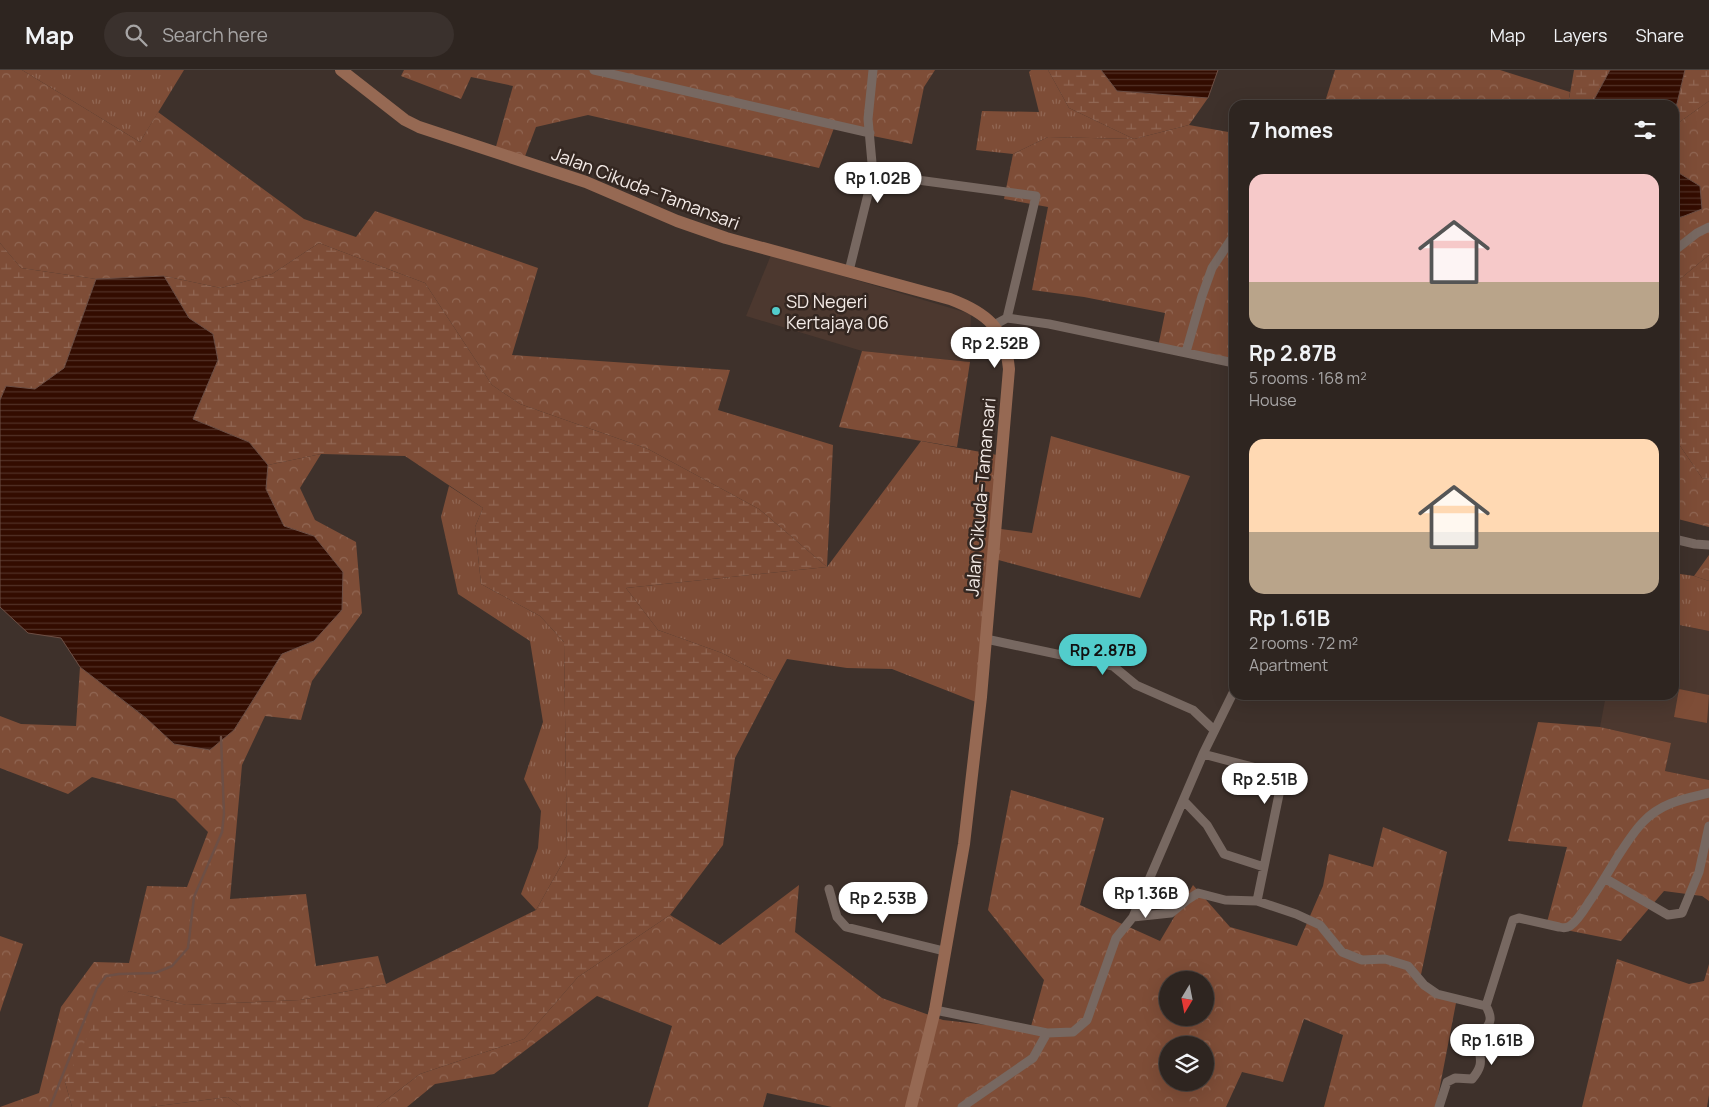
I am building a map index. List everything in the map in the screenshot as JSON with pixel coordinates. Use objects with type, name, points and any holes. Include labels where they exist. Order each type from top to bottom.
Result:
[{"type":"street","name":"Jalan Cikuda–Tamansari","points":[[341,70],[405,120],[420,127],[586,182],[677,221],[726,238],[958,302],[981,312],[994,325],[1003,340],[1008,356],[1009,369],[981,698],[964,844],[935,1010],[911,1107]]},
{"type":"street","points":[[594,70],[870,133]]},
{"type":"street","points":[[849,271],[872,174],[868,107],[873,70]]},
{"type":"street","points":[[872,174],[1036,196],[1007,318]]},
{"type":"street","points":[[1679,247],[1709,227]]},
{"type":"street","points":[[1186,352],[1212,268],[1229,242]]},
{"type":"street","points":[[994,325],[1007,318],[1050,324],[1229,361]]},
{"type":"street","points":[[1679,540],[1709,545]]},
{"type":"street","points":[[986,639],[1113,666],[1136,685],[1193,710],[1214,730]]},
{"type":"street","points":[[935,1010],[1047,1033],[1073,1032],[1087,1020],[1116,938],[1134,917],[1203,754],[1229,700]]},
{"type":"street","points":[[1203,754],[1283,775],[1257,901]]},
{"type":"street","points":[[1439,1107],[1447,1082],[1455,1078],[1472,1079],[1482,1060],[1481,1038],[1490,1023],[1491,1015],[1486,1006],[1513,920],[1519,918],[1566,928],[1578,918],[1643,822],[1663,806],[1674,801],[1709,793]]},
{"type":"street","points":[[1184,801],[1207,825],[1224,854],[1264,867]]},
{"type":"street","points":[[1606,879],[1668,915],[1682,913],[1699,872],[1709,826]]},
{"type":"street","points":[[829,889],[837,917],[846,927],[944,951]]},
{"type":"street","points":[[1134,917],[1171,913],[1198,893],[1225,900],[1257,901],[1296,914],[1320,926],[1342,952],[1362,960],[1385,959],[1408,966],[1424,985],[1437,994],[1486,1006]]},
{"type":"street","points":[[962,1107],[1033,1058],[1047,1033]]},
{"type":"shaded area","points":[[1101,70],[1218,70],[1208,98],[1117,91]]},
{"type":"shaded area","points":[[1610,70],[1685,70],[1678,100],[1594,100]]},
{"type":"shaded area","points":[[1679,173],[1700,186],[1702,209],[1679,218]]},
{"type":"shaded area","points":[[771,255],[971,314],[970,362],[862,351],[746,316]]},
{"type":"shaded area","points":[[164,276],[189,318],[213,334],[218,360],[193,419],[249,442],[268,465],[266,489],[284,526],[314,536],[343,572],[342,610],[314,641],[282,654],[234,730],[210,750],[174,744],[146,718],[80,667],[61,638],[28,633],[0,607],[0,400],[6,386],[35,389],[64,368],[96,279]]},
{"type":"shaded area","points":[[1679,625],[1709,631],[1709,780],[1665,771],[1671,743],[1600,727],[1605,700],[1679,700]]},
{"type":"green space","points":[[0,70],[22,70],[140,142],[158,112],[304,219],[356,237],[375,211],[538,268],[512,355],[730,370],[718,410],[833,445],[827,567],[759,509],[648,449],[520,404],[492,385],[425,283],[319,243],[272,274],[221,288],[164,276],[96,279],[21,268],[0,243]]},
{"type":"green space","points":[[22,70],[184,70],[140,142]]},
{"type":"green space","points":[[404,70],[935,70],[924,87],[912,144],[834,128],[819,168],[588,115],[536,127],[524,159],[495,150],[513,86],[471,77],[461,99],[401,76]]},
{"type":"green space","points":[[1031,70],[1048,70],[1069,108],[1134,139],[1048,137],[1013,154],[976,150],[982,111],[1039,112],[1029,72]]},
{"type":"green space","points":[[1048,70],[1101,70],[1117,91],[1208,98],[1189,125],[1134,139],[1069,108]]},
{"type":"green space","points":[[1335,70],[1500,70],[1570,92],[1569,100],[1326,100]]},
{"type":"green space","points":[[1574,70],[1610,70],[1594,100],[1569,100]]},
{"type":"green space","points":[[1685,70],[1709,70],[1709,101],[1679,122],[1678,100]]},
{"type":"green space","points":[[1709,101],[1709,255],[1679,280],[1679,218],[1702,209],[1700,186],[1679,173],[1679,122]]},
{"type":"green space","points":[[1189,125],[1229,132],[1229,361],[1158,347],[1165,313],[1084,297],[1032,290],[1048,207],[1004,199],[1013,154],[1048,137],[1134,139]]},
{"type":"green space","points":[[0,243],[21,268],[96,279],[64,369],[35,389],[6,386],[0,400]]},
{"type":"green space","points":[[319,243],[425,283],[492,385],[520,404],[648,449],[759,509],[827,567],[626,588],[658,630],[722,653],[775,681],[735,758],[723,845],[670,915],[578,977],[524,1039],[420,1074],[377,1107],[241,1107],[228,1097],[150,1107],[72,1107],[65,1082],[94,1023],[129,991],[186,1005],[300,1000],[386,984],[536,910],[567,855],[564,642],[540,616],[481,584],[475,527],[483,508],[405,456],[321,454],[268,465],[249,442],[193,419],[218,360],[213,334],[189,318],[164,276],[221,288],[272,274]]},
{"type":"green space","points":[[1709,255],[1709,479],[1702,478],[1679,444],[1679,280]]},
{"type":"green space","points":[[862,351],[970,362],[957,447],[839,427]]},
{"type":"green space","points":[[1051,436],[1190,476],[1140,598],[991,558],[981,704],[892,669],[847,668],[787,659],[775,681],[722,653],[658,630],[626,588],[827,567],[921,441],[997,455],[993,528],[1032,533]]},
{"type":"green space","points":[[1679,444],[1702,478],[1709,479],[1709,527],[1679,519]]},
{"type":"green space","points":[[321,454],[300,488],[315,520],[356,542],[362,613],[312,681],[301,720],[265,716],[242,765],[230,899],[306,894],[316,966],[378,956],[386,984],[300,1000],[186,1005],[129,991],[65,1082],[72,1107],[0,1107],[39,1093],[61,1007],[94,962],[129,963],[147,886],[187,887],[208,832],[175,799],[92,777],[68,794],[0,768],[0,716],[21,724],[76,726],[80,667],[153,724],[174,744],[210,749],[234,730],[282,654],[314,641],[314,536],[284,526],[266,489],[268,465]]},
{"type":"green space","points":[[449,486],[483,508],[475,527],[481,584],[540,616],[564,642],[567,855],[536,910],[521,894],[538,848],[541,811],[524,779],[543,722],[530,641],[458,594],[441,517]]},
{"type":"green space","points":[[1709,555],[1709,581],[1694,576]]},
{"type":"green space","points":[[1679,574],[1709,581],[1709,631],[1679,625]]},
{"type":"green space","points":[[1679,689],[1709,695],[1707,723],[1674,717],[1677,700],[1679,700]]},
{"type":"green space","points":[[1538,722],[1600,727],[1671,743],[1665,771],[1709,780],[1709,901],[1702,896],[1664,891],[1621,941],[1546,926],[1567,847],[1508,841]]},
{"type":"green space","points":[[1011,790],[1104,818],[1080,905],[1160,941],[1193,885],[1230,927],[1297,946],[1323,886],[1329,854],[1373,867],[1383,827],[1447,852],[1419,984],[1456,1003],[1436,1107],[1324,1107],[1343,1035],[1304,1019],[1283,1082],[1242,1072],[1226,1107],[832,1107],[767,1093],[763,1107],[648,1107],[672,1026],[597,996],[494,1074],[435,1084],[407,1107],[377,1107],[420,1074],[524,1039],[578,977],[670,915],[720,945],[799,885],[795,932],[882,998],[943,1020],[1030,1030],[1044,980],[988,910]]},
{"type":"green space","points":[[0,936],[23,944],[0,1012]]},
{"type":"green space","points":[[1617,959],[1689,984],[1704,981],[1709,964],[1709,1095],[1707,1107],[1582,1107]]},
{"type":"green space","points":[[228,1097],[241,1107],[150,1107]]},
{"type":"waterway","points":[[50,1107],[97,988],[106,976],[155,973],[172,966],[188,948],[194,897],[222,832],[224,814],[221,737]]},
{"type":"place","name":"SD Negeri Kertajaya 06","points":[[776,311]]}]
